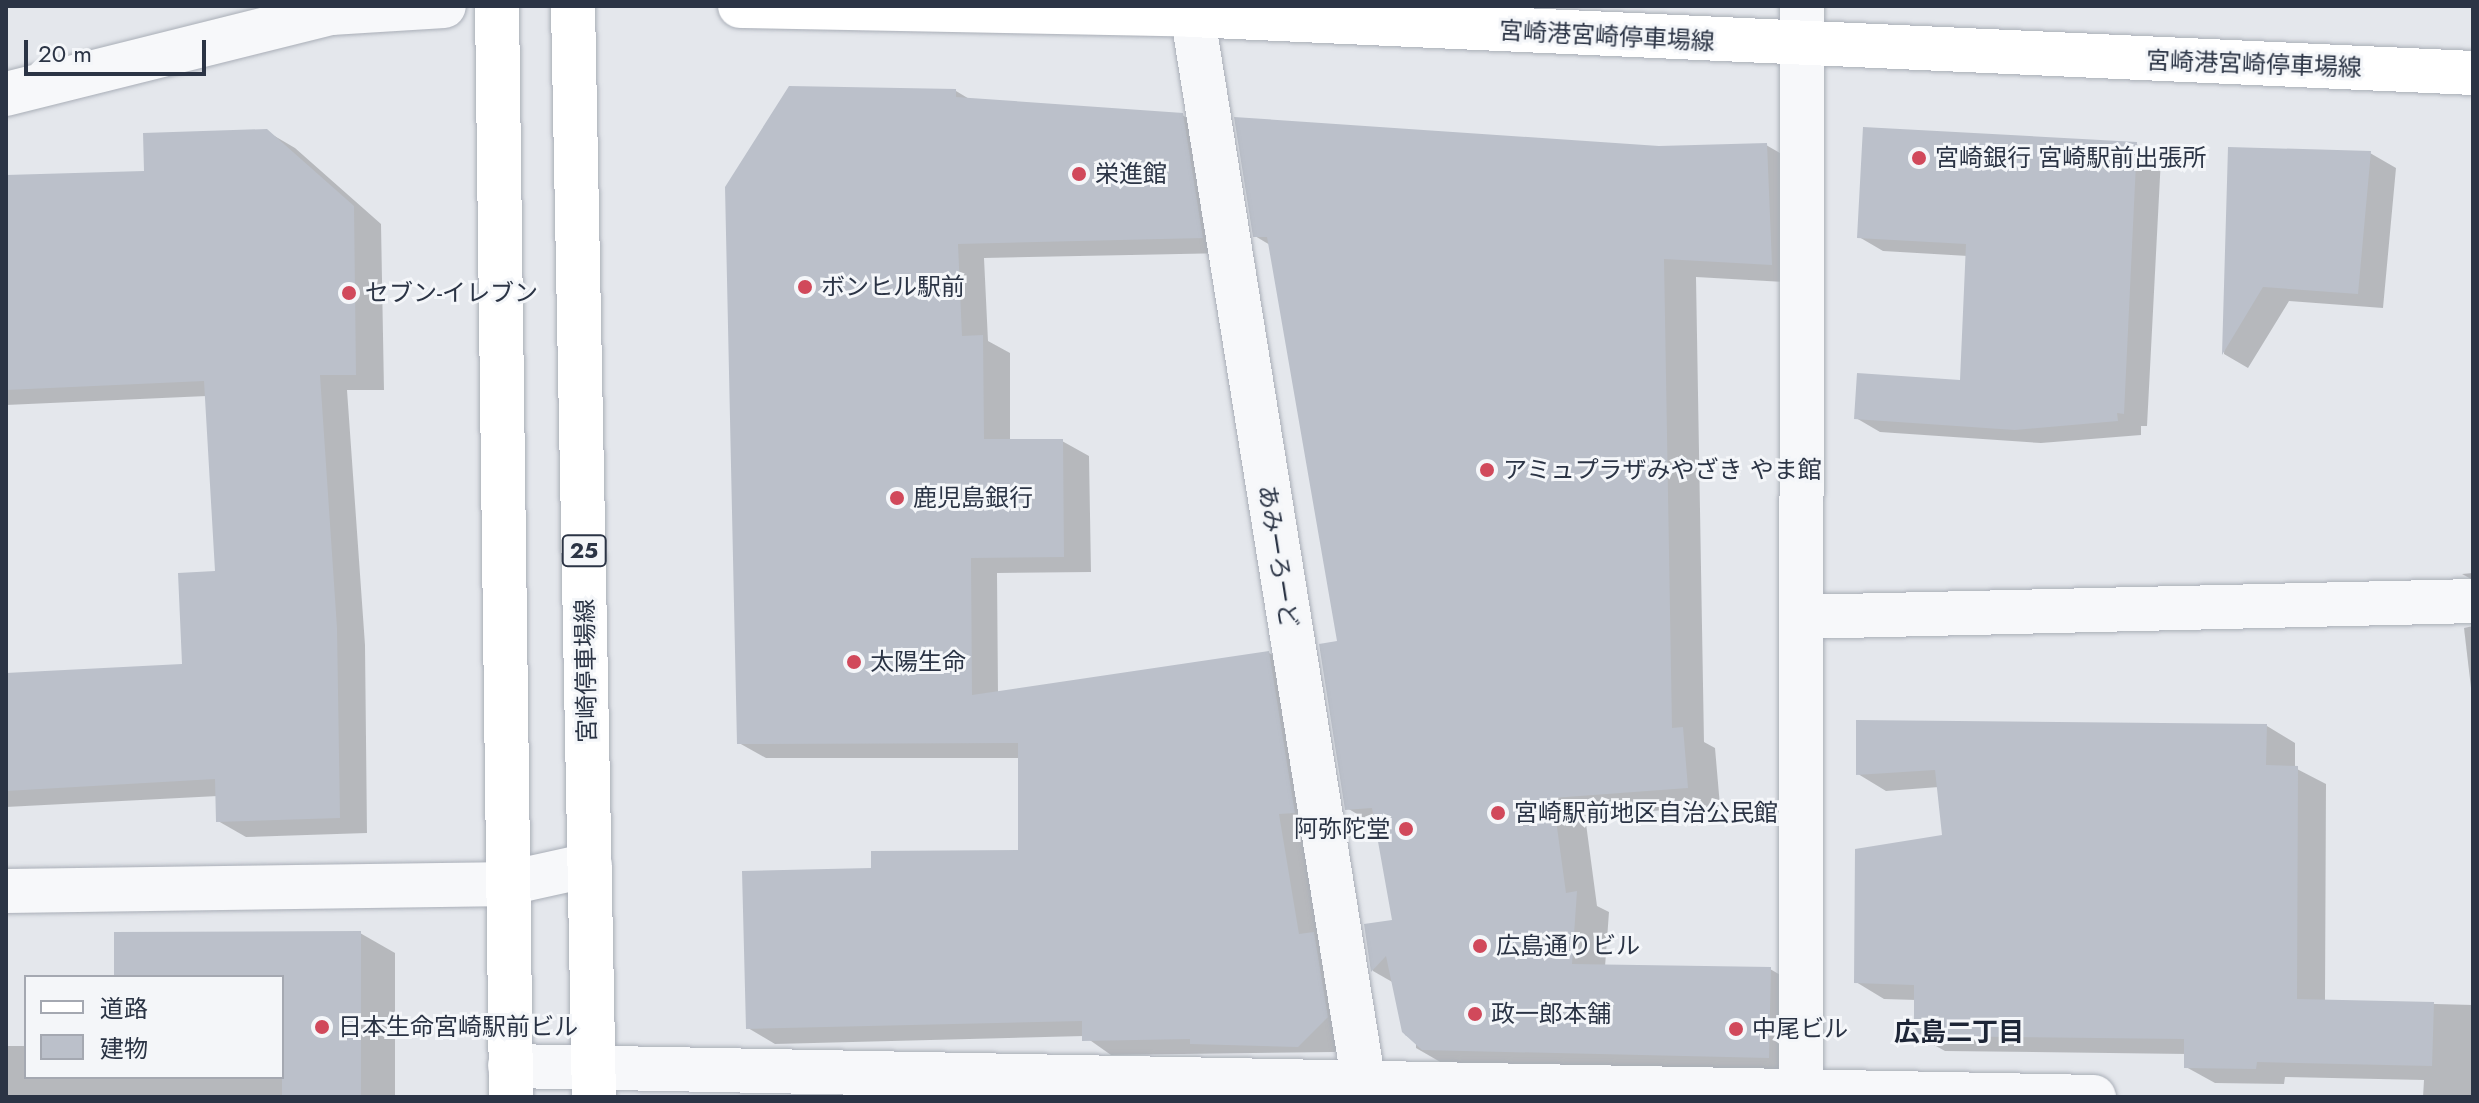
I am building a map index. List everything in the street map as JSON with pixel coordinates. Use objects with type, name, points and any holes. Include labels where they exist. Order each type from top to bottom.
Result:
[{"type":"main road","points":[[497,6],[504,884],[510,1081]]},
{"type":"main road","name":"宮崎停車場線","points":[[573,6],[594,1084]]},
{"type":"main road","name":"宮崎港宮崎停車場線","points":[[740,6],[1191,11],[1802,26],[2473,73]]},
{"type":"street","points":[[6,94],[331,13],[444,6]]},
{"type":"street","name":"あみーろーど","points":[[1191,11],[1365,1092]]},
{"type":"street","points":[[1801,1092],[1802,26]]},
{"type":"street","points":[[1801,617],[2473,601]]},
{"type":"street","points":[[6,891],[504,884],[590,865]]},
{"type":"street","points":[[510,1081],[2094,1097]]},
{"type":"building","points":[[789,86],[956,89],[956,97],[1183,113],[1203,238],[958,244],[962,336],[983,335],[984,439],[1063,439],[1064,557],[971,558],[972,695],[1269,651],[1295,813],[1279,814],[1299,934],[1314,932],[1328,1017],[1298,1047],[1190,1044],[1190,1039],[1082,1041],[1082,1021],[746,1029],[742,871],[871,868],[871,851],[1018,850],[1018,743],[737,744],[725,187]]},
{"type":"building","points":[[1234,117],[1659,146],[1767,143],[1772,265],[1664,259],[1672,728],[1683,727],[1688,788],[1553,798],[1566,893],[1577,891],[1572,964],[1771,967],[1769,1058],[1422,1050],[1402,1032],[1386,956],[1371,972],[1364,924],[1392,920],[1372,808],[1345,810],[1319,644],[1337,641],[1267,237],[1253,237]]},
{"type":"building","points":[[1863,127],[2137,142],[2124,414],[2117,413],[2118,421],[2015,430],[1854,419],[1857,373],[1960,380],[1966,244],[1857,238]]},
{"type":"building","points":[[267,129],[354,206],[356,375],[320,375],[337,628],[340,818],[216,822],[215,779],[6,791],[6,673],[182,664],[178,573],[215,571],[204,381],[6,390],[6,175],[144,171],[143,133]]},
{"type":"building","points":[[2228,147],[2371,151],[2358,294],[2263,287],[2222,355]]},
{"type":"building","points":[[1856,720],[2267,724],[2266,765],[2298,766],[2297,999],[2434,1002],[2432,1066],[2257,1062],[2256,1069],[2184,1068],[2184,1039],[1914,1036],[1914,985],[1854,983],[1855,849],[1942,835],[1935,770],[1856,775]]},
{"type":"building","name":"日本生命宮崎駅前ビル","points":[[361,931],[361,1097],[282,1097],[284,975],[114,975],[114,932]]},
{"type":"place","name":"宮崎銀行 宮崎駅前出張所","points":[[1919,158]]},
{"type":"place","name":"栄進館","points":[[1079,174]]},
{"type":"place","name":"ボンヒル駅前","points":[[805,287]]},
{"type":"place","name":"セブン-イレブン","points":[[349,293]]},
{"type":"place","name":"アミュプラザみやざき やま館","points":[[1487,470]]},
{"type":"place","name":"鹿児島銀行","points":[[897,498]]},
{"type":"place","name":"太陽生命","points":[[854,662]]},
{"type":"place","name":"宮崎駅前地区自治公民館","points":[[1498,813]]},
{"type":"place","name":"阿弥陀堂","points":[[1406,829]]},
{"type":"place","name":"広島通りビル","points":[[1480,946]]},
{"type":"place","name":"政一郎本舗","points":[[1475,1014]]},
{"type":"place","name":"日本生命宮崎駅前ビル","points":[[322,1027]]},
{"type":"place","name":"中尾ビル","points":[[1736,1029]]},
{"type":"district","name":"広島二丁目","points":[[1959,1033]]}]
